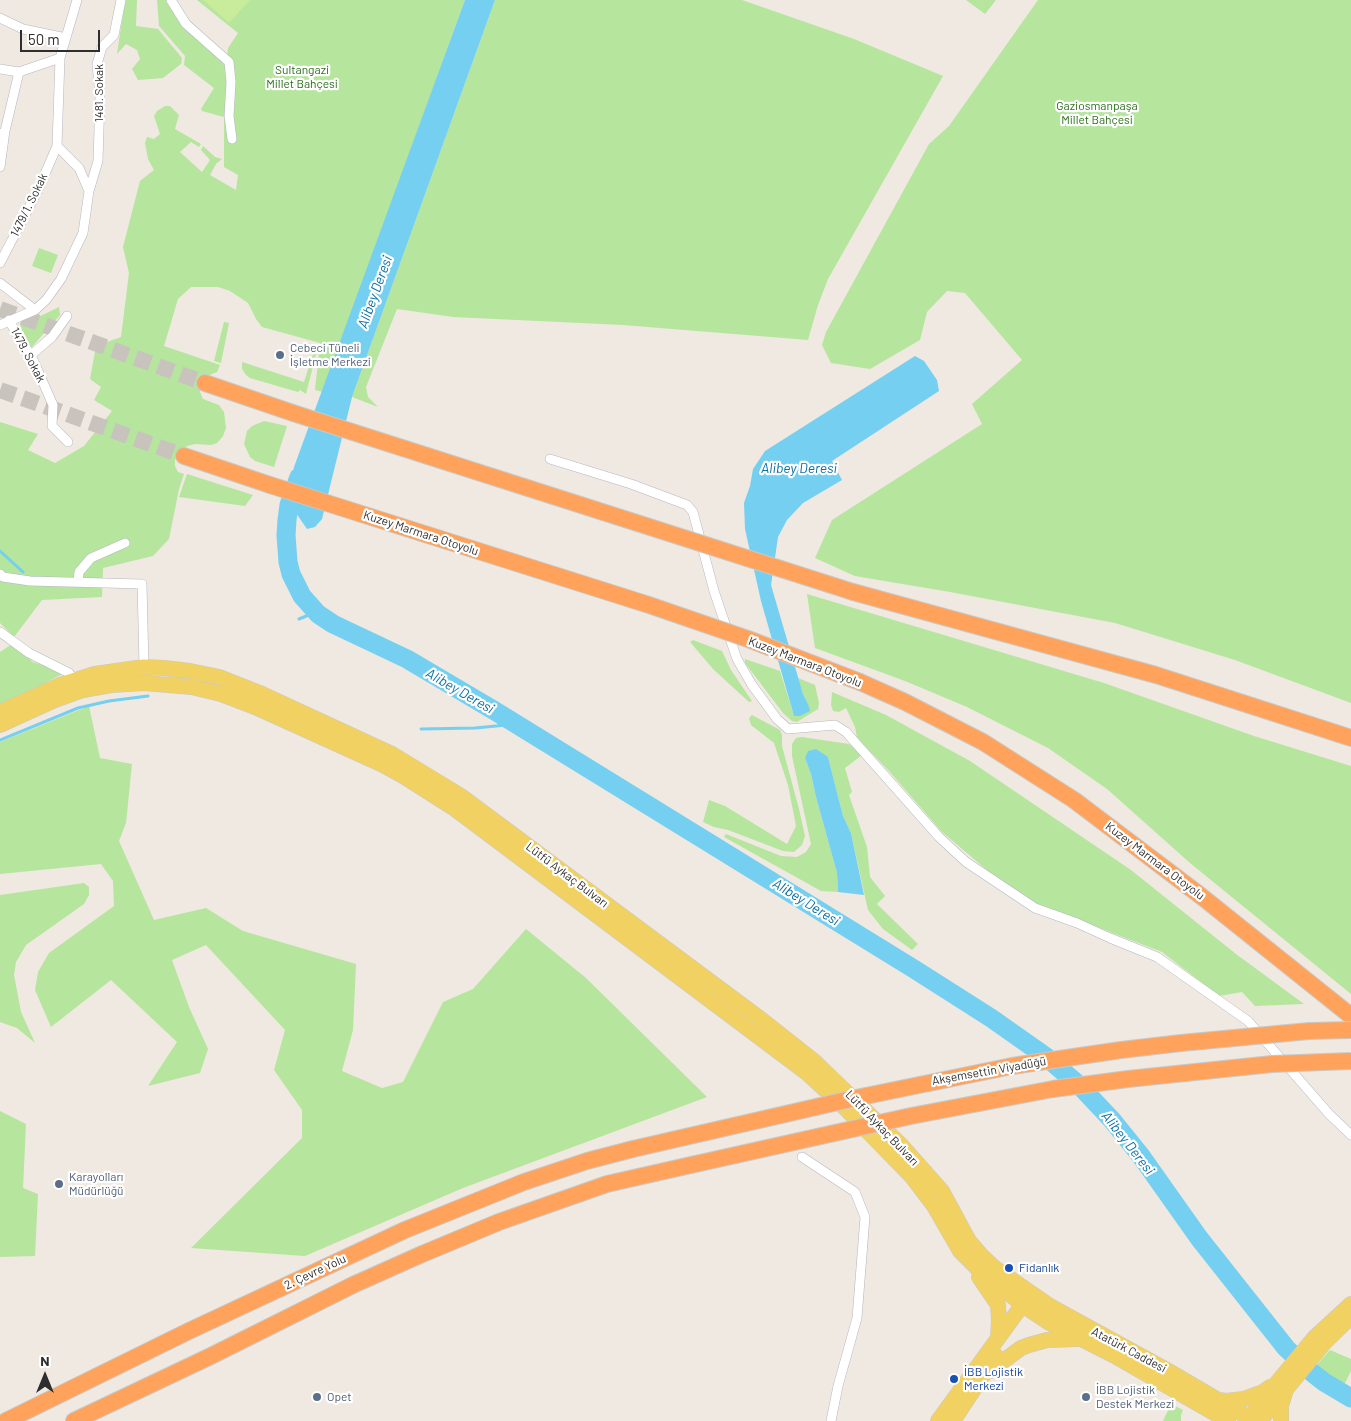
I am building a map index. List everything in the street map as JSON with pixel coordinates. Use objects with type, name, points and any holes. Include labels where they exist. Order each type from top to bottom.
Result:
[{"type":"highway","points":[[205,383],[293,413],[853,592],[1156,675],[1351,738]]},
{"type":"highway","name":"Kuzey Marmara Otoyolu","points":[[184,456],[649,605],[748,639],[860,682],[905,702],[983,742],[1074,800],[1201,896],[1351,1016]]},
{"type":"highway","name":"Akşemsettin Viyadüğü","points":[[633,1149],[877,1093],[1012,1066],[1181,1043],[1309,1031],[1351,1030]]},
{"type":"highway","points":[[74,1421],[352,1286],[472,1233],[607,1184],[911,1116],[1053,1089],[1272,1064],[1351,1061]]},
{"type":"highway","name":"2. Çevre Yolu","points":[[6,1421],[256,1299],[422,1223],[524,1182],[633,1149]]},
{"type":"highway","points":[[0,1413],[27,1403],[51,1400]]},
{"type":"main road","name":"Lütfü Aykaç Bulvarı","points":[[0,712],[74,680],[103,672],[144,666],[209,675],[262,694],[392,754],[461,796],[814,1061],[881,1124],[942,1191],[969,1241],[981,1255],[1030,1301]]},
{"type":"main road","points":[[144,666],[144,683]]},
{"type":"main road","name":"Lütfü Aykaç Bulvarı","points":[[0,725],[55,700],[83,690],[111,685],[144,683],[192,687],[221,694],[255,707],[383,765],[422,787],[455,809],[807,1073],[844,1107],[912,1177],[934,1206],[960,1251],[971,1264],[1030,1301]]},
{"type":"main road","points":[[971,1264],[998,1305],[997,1339]]},
{"type":"main road","points":[[938,1421],[997,1339],[1030,1301]]},
{"type":"main road","points":[[953,1421],[985,1375],[1030,1301]]},
{"type":"main road","name":"Atatürk Caddesi","points":[[1030,1301],[1048,1322],[1214,1405]]},
{"type":"main road","name":"Atatürk Caddesi","points":[[1030,1301],[1214,1405],[1228,1421]]},
{"type":"main road","points":[[1214,1405],[1223,1412],[1250,1420],[1286,1383],[1319,1340],[1351,1304]]},
{"type":"main road","points":[[1319,1340],[1351,1317]]},
{"type":"main road","points":[[985,1375],[1029,1344],[1055,1339],[1083,1339]]},
{"type":"main road","points":[[1214,1405],[1244,1399],[1286,1383]]},
{"type":"main road","points":[[1281,1421],[1281,1406],[1286,1383]]},
{"type":"street","points":[[77,0],[60,58],[57,146],[79,168],[89,191]]},
{"type":"street","name":"1481. Sokak","points":[[35,310],[46,300],[61,279],[83,233],[89,191],[98,160],[100,97],[97,64],[102,48],[114,35],[120,0]]},
{"type":"street","points":[[171,0],[186,24],[229,62],[231,82],[229,116],[232,140]]},
{"type":"street","points":[[0,18],[23,29],[66,38]]},
{"type":"street","points":[[0,69],[20,72],[60,58]]},
{"type":"street","points":[[0,167],[3,133],[20,72]]},
{"type":"street","name":"1479/1. Sokak","points":[[0,263],[38,190],[57,146]]},
{"type":"street","points":[[0,282],[35,310],[0,325]]},
{"type":"street","points":[[31,355],[52,337],[67,316]]},
{"type":"street","name":"1479. Sokak","points":[[10,320],[20,340],[31,355],[53,405],[52,426],[68,442]]},
{"type":"street","points":[[550,459],[631,484],[687,505],[694,512],[714,591],[736,659],[777,719],[788,729],[834,725],[840,728],[873,761],[939,837],[966,862],[1035,908],[1077,923],[1157,957],[1248,1021],[1330,1114],[1351,1135]]},
{"type":"street","points":[[78,582],[79,572],[91,558],[126,543]]},
{"type":"street","points":[[0,574],[3,577],[30,581],[142,584],[144,666]]},
{"type":"street","points":[[0,632],[29,653],[69,674],[74,680]]},
{"type":"street","points":[[802,1157],[856,1192],[865,1217],[856,1318],[831,1421]]},
{"type":"green space","points":[[125,0],[137,0],[136,26],[158,29],[182,58],[181,64],[163,78],[138,80],[132,69],[140,59],[137,50],[126,44],[117,54]]},
{"type":"green space","name":"Sultangazi Millet Bahçesi","points":[[157,0],[169,0],[186,30],[222,62],[226,68],[228,48],[238,33],[197,0],[465,0],[323,392],[315,390],[320,343],[262,327],[248,303],[230,291],[218,287],[191,287],[178,299],[164,346],[220,365],[217,372],[207,376],[201,384],[200,392],[203,399],[219,405],[224,412],[226,428],[223,436],[217,443],[211,445],[195,444],[187,446],[175,459],[175,466],[178,472],[184,474],[169,539],[153,556],[103,568],[102,597],[42,600],[14,637],[0,623],[0,422],[38,434],[28,450],[55,463],[84,446],[112,411],[94,400],[101,387],[90,379],[96,346],[121,337],[129,273],[123,247],[140,181],[154,170],[148,159],[145,143],[147,137],[154,139],[160,134],[154,116],[157,111],[165,106],[170,106],[179,115],[175,129],[201,144],[199,147],[191,142],[180,152],[202,172],[210,160],[201,150],[203,146],[215,157],[222,159],[216,164],[210,175],[236,190],[238,175],[224,167],[224,117],[202,111],[201,109],[214,88],[184,65],[185,56],[159,26]]},
{"type":"green space","points":[[203,0],[250,0],[229,23]]},
{"type":"green space","points":[[495,0],[742,0],[854,39],[943,76],[828,279],[808,340],[623,325],[453,317],[397,309],[366,387],[368,397],[378,407],[352,397]]},
{"type":"green space","points":[[966,0],[996,0],[985,14]]},
{"type":"green space","name":"Gaziosmanpaşa Millet Bahçesi","points":[[1038,0],[1351,0],[1351,703],[1235,660],[1115,623],[855,576],[815,558],[832,520],[982,424],[972,404],[1022,360],[965,293],[947,291],[927,312],[920,340],[870,369],[831,363],[822,345],[826,332],[929,144],[949,126]]},
{"type":"green space","points":[[39,248],[58,255],[51,273],[32,266]]},
{"type":"green space","points":[[59,307],[60,315],[31,348],[20,326]]},
{"type":"green space","points":[[224,322],[229,323],[221,363],[214,361]]},
{"type":"green space","points":[[315,348],[316,354],[306,394],[300,390],[298,392],[250,378],[242,369],[242,362],[304,382]]},
{"type":"green space","points":[[264,421],[287,426],[274,467],[255,461],[250,457],[244,444],[247,431],[252,426]]},
{"type":"green space","points":[[187,474],[253,495],[245,506],[179,497]]},
{"type":"green space","points":[[807,594],[1104,683],[1254,736],[1351,766],[1351,994],[1190,863],[1107,789],[1048,748],[967,707],[905,681],[815,648]]},
{"type":"green space","points":[[693,640],[722,651],[731,670],[752,701],[749,702],[713,669],[690,642]]},
{"type":"green space","points":[[12,644],[33,662],[61,671],[62,674],[29,692],[0,704],[0,652]]},
{"type":"green space","points":[[745,659],[780,671],[794,716],[808,704],[798,678],[815,685],[819,703],[818,709],[797,722],[792,721],[783,713],[745,663]]},
{"type":"green space","points":[[832,692],[886,715],[970,761],[1131,870],[1236,954],[1304,1004],[1255,1006],[1242,992],[1219,996],[1162,952],[1037,904],[988,871],[941,831],[889,771],[857,738],[855,727],[846,708],[839,712],[833,711],[831,705]]},
{"type":"green space","points":[[89,706],[100,758],[132,764],[126,823],[119,841],[154,920],[206,908],[243,931],[356,964],[353,1030],[342,1071],[382,1088],[403,1082],[443,1002],[473,989],[526,929],[586,978],[707,1097],[463,1188],[305,1256],[191,1248],[302,1138],[302,1110],[274,1070],[285,1030],[206,945],[172,960],[189,1007],[208,1049],[200,1073],[148,1086],[177,1042],[111,980],[51,1027],[35,990],[38,972],[49,953],[114,906],[113,881],[101,864],[0,874],[0,742]]},
{"type":"green space","points":[[752,715],[780,730],[782,735],[782,746],[805,836],[802,845],[794,852],[783,851],[703,822],[709,800],[725,806],[787,844],[796,826],[788,785],[774,743],[751,725],[749,718]]},
{"type":"green space","points":[[802,737],[849,744],[862,755],[845,768],[852,792],[849,795],[867,847],[870,877],[885,896],[877,904],[918,944],[912,950],[883,929],[868,910],[851,833],[843,816],[828,757],[805,758],[837,873],[838,892],[821,891],[724,837],[726,834],[781,856],[797,857],[806,852],[811,844],[792,756],[792,744],[796,738]]},
{"type":"green space","points":[[84,883],[89,887],[89,895],[84,904],[26,945],[16,962],[14,975],[21,1012],[35,1043],[17,1028],[0,1022],[0,895]]},
{"type":"green space","points":[[0,1111],[26,1124],[23,1188],[38,1194],[35,1256],[0,1257]]},
{"type":"green space","points":[[1330,1350],[1351,1359],[1351,1371],[1342,1389],[1312,1370]]},
{"type":"green space","points":[[1170,1406],[1183,1410],[1181,1421],[1163,1421]]},
{"type":"water","points":[[465,0],[495,0],[352,397],[322,519],[315,527],[307,529],[296,513],[292,477],[294,467]]},
{"type":"water","name":"Alibey Deresi","points":[[915,356],[924,361],[937,380],[939,391],[832,461],[842,480],[803,503],[787,520],[778,537],[771,585],[803,694],[810,711],[800,716],[794,716],[761,601],[745,529],[744,503],[753,469],[765,451]]},
{"type":"water","name":"Alibey Deresi","points":[[816,749],[828,757],[843,816],[851,833],[864,895],[838,892],[837,873],[805,758],[808,751]]},
{"type":"waterway","name":"Alibey Deresi","points":[[299,477],[289,505],[287,520],[288,562],[291,574],[302,596],[318,614],[333,624],[407,659],[495,711],[914,969],[991,1018],[1045,1056],[1080,1086],[1112,1120],[1141,1156],[1199,1238],[1286,1348],[1324,1382],[1351,1398]]},
{"type":"waterway","points":[[0,551],[23,572]]},
{"type":"waterway","points":[[299,619],[316,612]]},
{"type":"waterway","points":[[0,740],[78,708],[109,701],[148,696]]},
{"type":"waterway","points":[[421,729],[475,728],[517,724]]},
{"type":"tunnel","points":[[0,309],[205,383]]},
{"type":"tunnel","points":[[0,390],[184,456]]},
{"type":"place","name":"Cebeci Tüneli İşletme Merkezi","points":[[280,355]]},
{"type":"place","name":"Karayolları Müdürlüğü","points":[[59,1184]]},
{"type":"place","name":"Fidanlık","points":[[1009,1268]]},
{"type":"place","name":"İBB Lojistik Merkezi","points":[[954,1379]]},
{"type":"place","name":"Opet","points":[[317,1397]]},
{"type":"place","name":"İBB Lojistik Destek Merkezi","points":[[1086,1397]]}]
